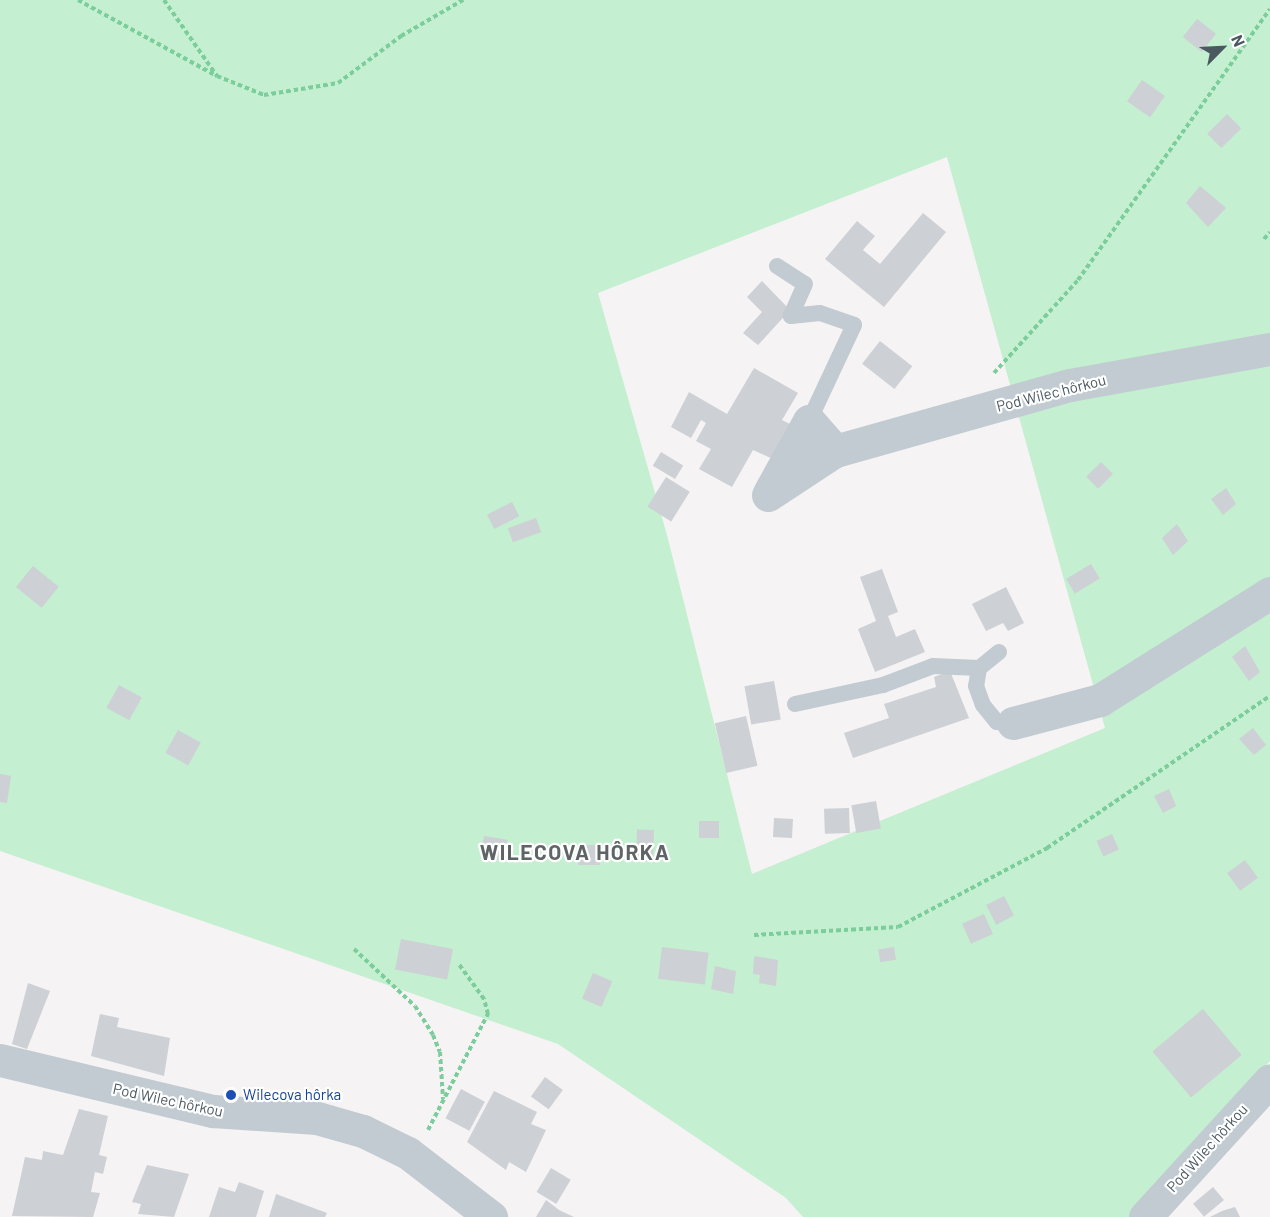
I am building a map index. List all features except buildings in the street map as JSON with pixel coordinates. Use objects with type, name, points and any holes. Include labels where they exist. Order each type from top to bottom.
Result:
[{"type":"street","name":"Pod Wilec hôrkou","points":[[809,421],[768,495],[835,452],[1070,386],[1270,350]]},
{"type":"street","points":[[809,421],[835,452]]},
{"type":"street","points":[[1013,723],[1101,700],[1270,592]]},
{"type":"street","name":"Pod Wilec hôrkou","points":[[0,1060],[213,1111],[317,1118],[363,1131],[408,1153],[491,1217]]},
{"type":"street","name":"Pod Wilec hôrkou","points":[[1145,1217],[1270,1080]]},
{"type":"lane","points":[[777,266],[805,284],[791,316],[820,313],[854,325],[809,421]]},
{"type":"lane","points":[[795,704],[883,685],[933,666],[979,668],[999,652]]},
{"type":"lane","points":[[979,668],[976,686],[983,705],[997,722],[1013,723]]},
{"type":"path","points":[[78,0],[217,76],[264,95],[338,83],[401,36],[463,0]]},
{"type":"path","points":[[164,0],[217,76]]},
{"type":"path","points":[[976,412],[995,371],[1078,280],[1270,9]]},
{"type":"path","points":[[1264,239],[1270,232]]},
{"type":"path","points":[[754,935],[898,927],[1047,848],[1270,696]]},
{"type":"path","points":[[354,949],[415,1006],[433,1035],[440,1052],[442,1103],[488,1014],[484,999],[458,963]]},
{"type":"green space","points":[[0,0],[1270,0],[1270,1061],[1129,1217],[803,1217],[786,1198],[558,1044],[0,851]],"holes":[[[947,157],[1105,728],[752,874],[667,535],[598,293]]]},
{"type":"place","name":"Wilecova hôrka","points":[[231,1095]]},
{"type":"district","name":"WILECOVA HÔRKA","points":[[575,852]]}]
